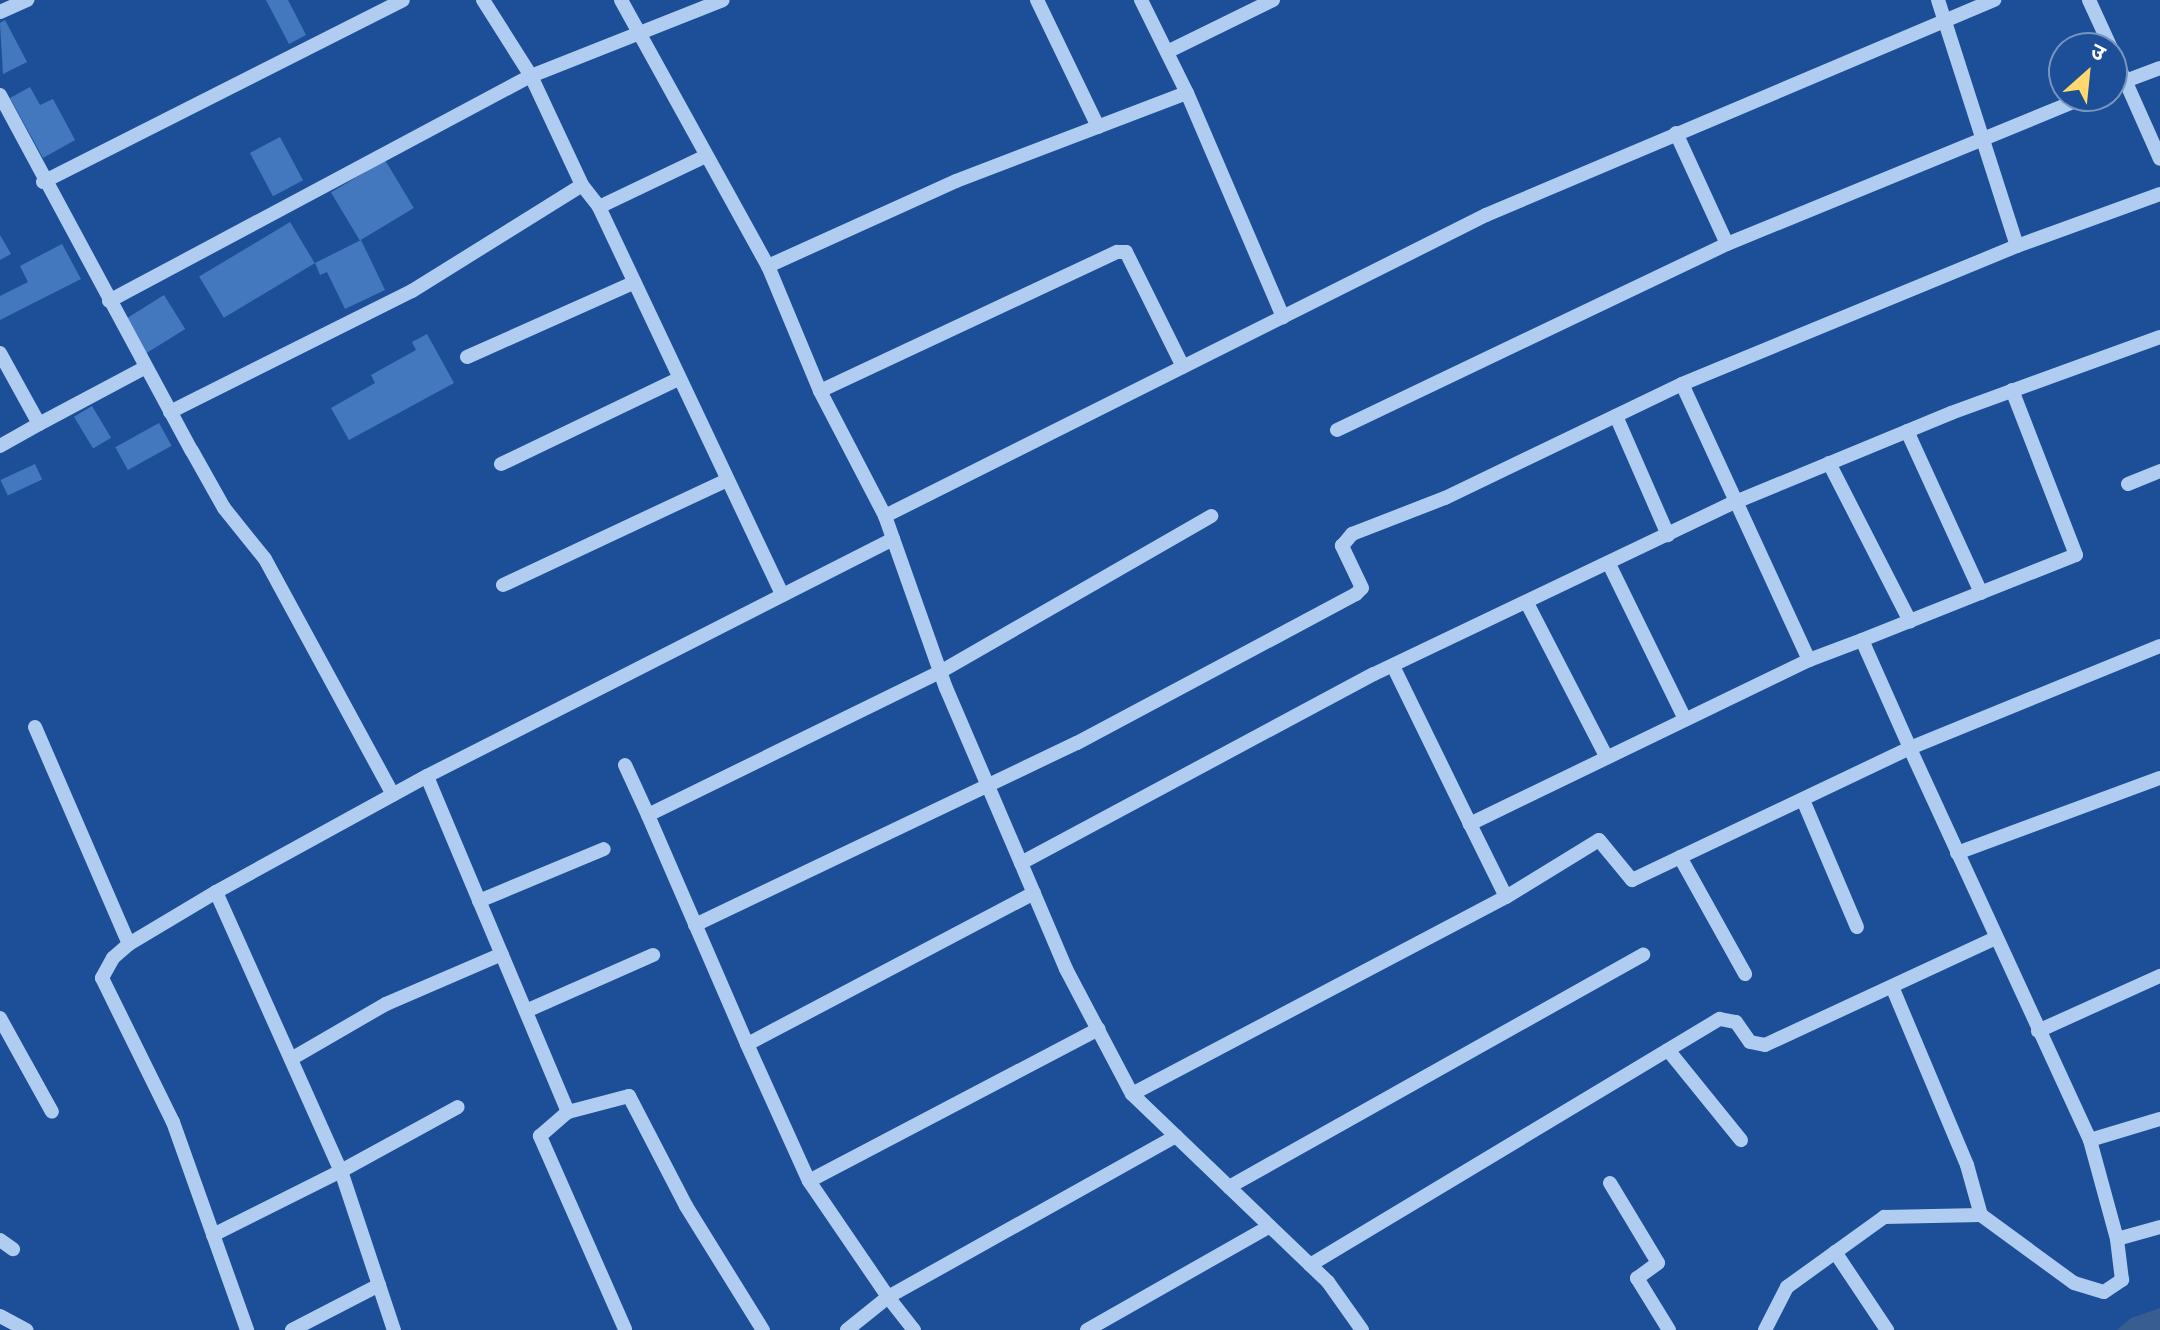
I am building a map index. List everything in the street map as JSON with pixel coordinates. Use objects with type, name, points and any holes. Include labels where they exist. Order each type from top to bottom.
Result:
[{"type":"street","points":[[0,12],[27,0]]},
{"type":"street","points":[[43,182],[403,0]]},
{"type":"street","points":[[483,0],[531,76],[582,185],[599,207],[676,380],[782,595]]},
{"type":"street","points":[[621,0],[768,266],[820,391],[885,516],[940,672],[1021,863],[1098,1029],[1132,1094],[1310,1265],[1362,1330]]},
{"type":"street","points":[[109,301],[531,76],[723,0]]},
{"type":"street","points":[[1037,0],[1098,127]]},
{"type":"street","points":[[1141,0],[1187,93],[1283,317]]},
{"type":"street","points":[[1167,52],[1273,0]]},
{"type":"street","points":[[1938,0],[2017,246]]},
{"type":"street","points":[[885,516],[1486,215],[1994,0]]},
{"type":"street","points":[[2089,0],[2103,32]]},
{"type":"street","points":[[2128,80],[2160,68]]},
{"type":"street","points":[[768,266],[956,181],[1187,93]]},
{"type":"street","points":[[0,95],[43,182],[170,412],[224,508],[265,559],[393,795]]},
{"type":"street","points":[[2128,100],[2160,159]]},
{"type":"street","points":[[1337,430],[1727,244],[2048,111]]},
{"type":"street","points":[[1676,133],[1727,244]]},
{"type":"street","points":[[599,207],[706,156]]},
{"type":"street","points":[[170,412],[412,291],[582,185]]},
{"type":"street","points":[[695,925],[1077,743],[1356,594],[1362,588],[1342,546],[1352,534],[1445,498],[1682,384],[2017,246],[2160,194]]},
{"type":"street","points":[[820,391],[903,349],[1126,252],[1183,367]]},
{"type":"street","points":[[467,357],[633,283]]},
{"type":"street","points":[[1021,863],[1393,666],[1528,605],[1733,503],[2012,390],[2160,337]]},
{"type":"street","points":[[0,353],[39,424]]},
{"type":"street","points":[[0,446],[146,367]]},
{"type":"street","points":[[501,464],[676,380]]},
{"type":"street","points":[[1682,384],[1733,503],[1809,660]]},
{"type":"street","points":[[1470,824],[1809,660],[2076,555],[2012,390]]},
{"type":"street","points":[[1616,416],[1668,535]]},
{"type":"street","points":[[1907,431],[1981,593]]},
{"type":"street","points":[[1829,463],[1910,621]]},
{"type":"street","points":[[2128,484],[2160,471]]},
{"type":"street","points":[[503,585],[725,481]]},
{"type":"street","points":[[648,815],[940,672],[1211,516]]},
{"type":"street","points":[[247,1330],[173,1122],[102,978],[113,958],[129,944],[216,892],[427,776],[893,539]]},
{"type":"street","points":[[1609,564],[1685,719]]},
{"type":"street","points":[[1528,605],[1606,756]]},
{"type":"street","points":[[1765,1330],[1787,1287],[1884,1217],[1981,1215],[2074,1283],[2104,1292],[2122,1280],[2117,1239],[2090,1140],[1995,938],[1862,640]]},
{"type":"street","points":[[1132,1094],[1506,897],[1599,840],[1632,880],[1910,748],[2160,646]]},
{"type":"street","points":[[1393,666],[1506,897]]},
{"type":"street","points":[[35,727],[129,944]]},
{"type":"street","points":[[625,765],[809,1181],[914,1330]]},
{"type":"street","points":[[427,776],[568,1112]]},
{"type":"street","points":[[1957,853],[2160,778]]},
{"type":"street","points":[[1803,800],[1857,927]]},
{"type":"street","points":[[479,901],[604,849]]},
{"type":"street","points":[[1680,857],[1745,974]]},
{"type":"street","points":[[216,892],[341,1171],[394,1330]]},
{"type":"street","points":[[747,1044],[1034,893]]},
{"type":"street","points":[[1310,1265],[1720,1019],[1736,1022],[1750,1042],[1765,1045],[1893,989],[1995,938]]},
{"type":"street","points":[[291,1059],[386,1004],[502,954]]},
{"type":"street","points":[[526,1011],[653,955]]},
{"type":"street","points":[[1229,1187],[1643,955]]},
{"type":"street","points":[[2038,1031],[2160,976]]},
{"type":"street","points":[[1893,989],[1967,1165],[1981,1215]]},
{"type":"street","points":[[0,1018],[52,1112]]},
{"type":"street","points":[[809,1181],[1098,1029]]},
{"type":"street","points":[[1668,1050],[1741,1140]]},
{"type":"street","points":[[625,1329],[540,1136],[568,1112],[629,1096],[686,1206],[763,1330]]},
{"type":"street","points":[[213,1235],[341,1171],[458,1107]]},
{"type":"street","points":[[2090,1140],[2160,1119]]},
{"type":"street","points":[[847,1330],[888,1297],[1176,1136]]},
{"type":"street","points":[[1610,1183],[1658,1263],[1637,1278],[1669,1330]]},
{"type":"street","points":[[1087,1330],[1270,1226]]},
{"type":"street","points":[[2117,1239],[2160,1227]]},
{"type":"street","points":[[0,1240],[13,1249]]},
{"type":"street","points":[[1835,1252],[1887,1330]]},
{"type":"street","points":[[292,1330],[379,1285]]},
{"type":"street","points":[[0,1316],[26,1330]]},
{"type":"water","points":[[2160,1308],[2160,1330],[2117,1330],[2131,1318]]},
{"type":"building","points":[[266,0],[288,0],[306,35],[289,44]]},
{"type":"building","points":[[5,20],[27,62],[3,74],[0,23]]},
{"type":"building","points":[[30,87],[40,105],[53,99],[75,140],[43,158],[10,98]]},
{"type":"building","points":[[280,137],[303,180],[273,196],[250,153]]},
{"type":"building","points":[[385,160],[414,208],[360,240],[331,192]]},
{"type":"building","points":[[290,222],[315,263],[224,318],[199,277]]},
{"type":"building","points":[[0,235],[11,254],[0,260]]},
{"type":"building","points":[[361,240],[385,290],[345,309],[327,272],[320,275],[315,263]]},
{"type":"building","points":[[62,244],[81,279],[0,320],[0,296],[28,282],[20,266]]},
{"type":"building","points":[[164,295],[185,329],[146,353],[125,319]]},
{"type":"building","points":[[427,334],[454,383],[349,440],[331,408],[375,383],[371,375],[416,350],[412,342]]},
{"type":"building","points":[[92,406],[111,438],[93,449],[74,417]]},
{"type":"building","points":[[159,423],[172,446],[128,470],[115,447]]},
{"type":"building","points":[[35,464],[42,479],[8,495],[1,480]]}]
